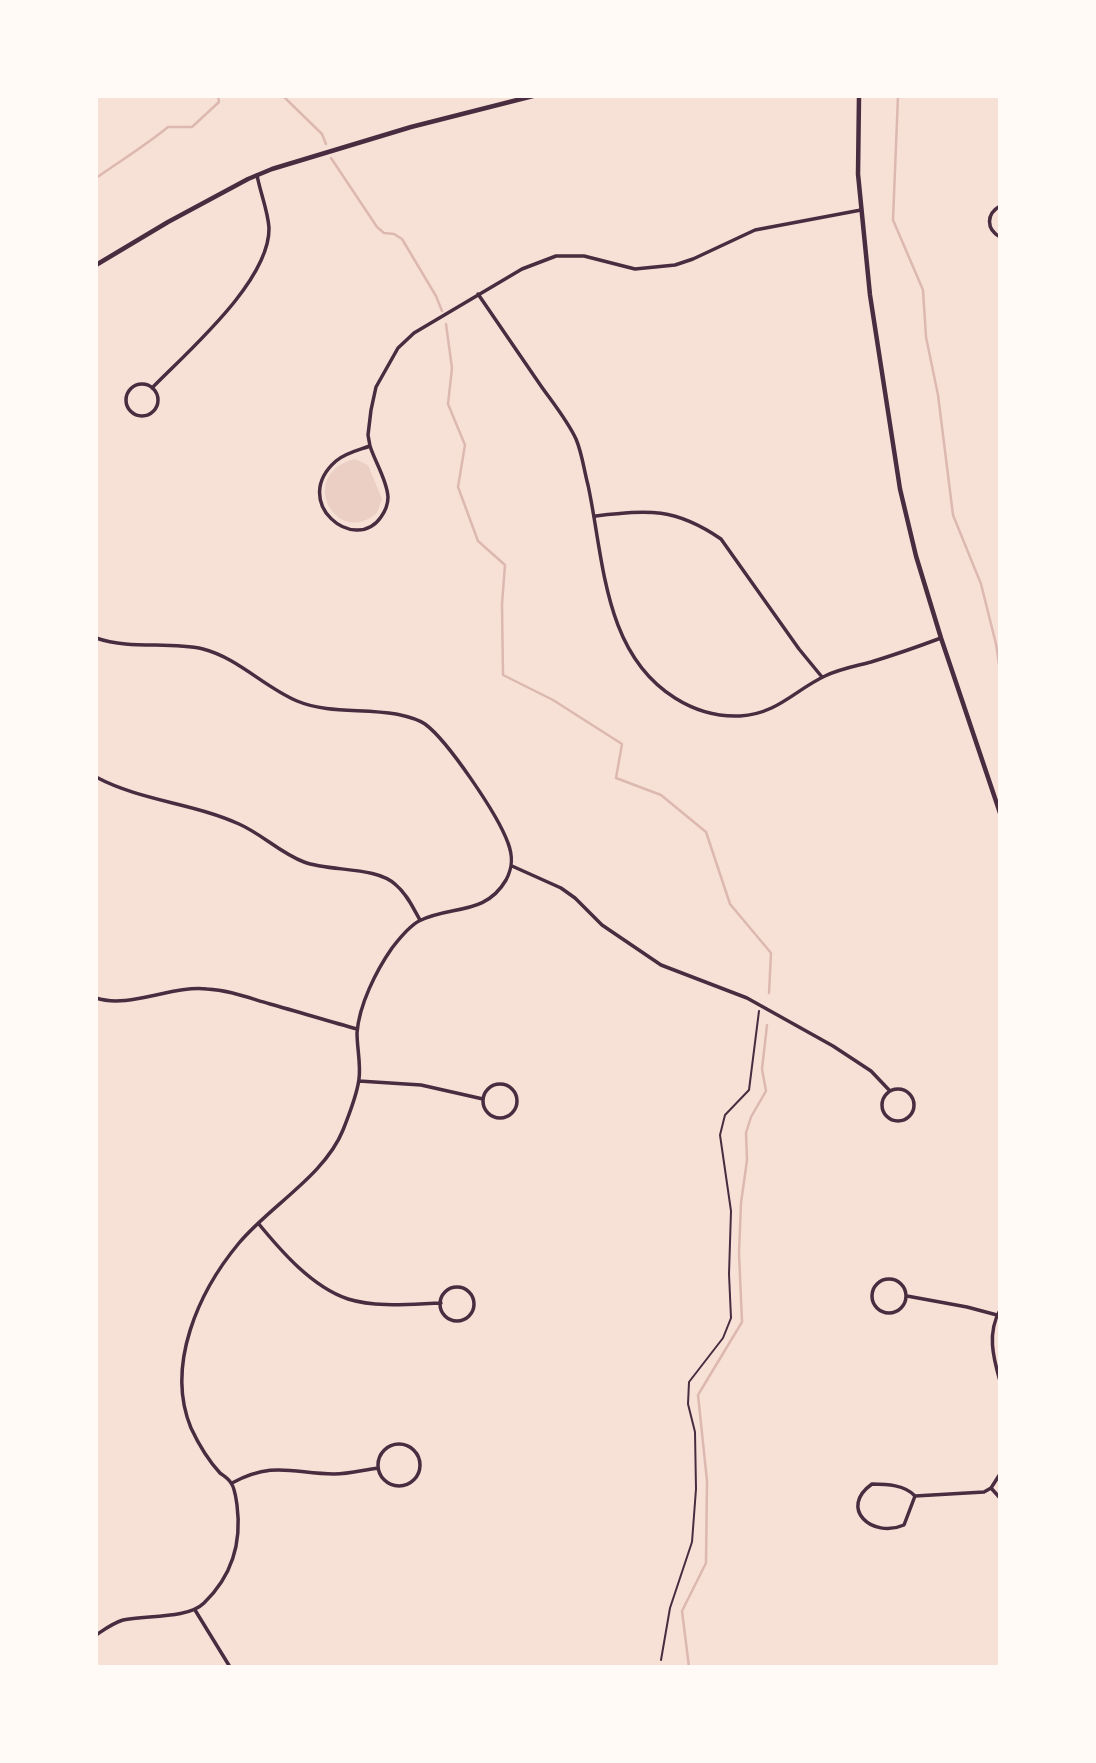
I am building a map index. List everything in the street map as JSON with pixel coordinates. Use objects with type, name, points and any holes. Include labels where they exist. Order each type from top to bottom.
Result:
[{"type":"street","points":[[96,265],[257,175],[306,157],[533,96]]},
{"type":"street","points":[[859,96],[861,210],[870,296],[900,489],[941,638],[997,796],[1000,813]]},
{"type":"street","points":[[152,388],[244,292],[259,264],[269,229],[257,175]]},
{"type":"street","points":[[1000,206],[991,214],[989,223],[992,231],[1000,237]]},
{"type":"street","points":[[370,446],[335,461],[323,480],[320,498],[325,513],[344,527],[371,528],[387,508],[387,491],[368,435],[376,387],[398,348],[414,333],[522,268],[556,256],[584,256],[635,269],[675,265],[755,230],[861,210]]},
{"type":"street","points":[[478,294],[576,440],[595,516],[609,597],[617,623],[644,673],[664,691],[702,711],[739,716],[767,710],[822,677],[941,638]]},
{"type":"street","points":[[143,384],[152,388],[157,401],[153,410],[141,415],[132,412],[126,399],[130,389],[143,384]]},
{"type":"street","points":[[595,516],[643,510],[664,513],[702,527],[721,539],[822,677]]},
{"type":"street","points":[[96,638],[139,645],[204,649],[234,662],[275,690],[299,702],[320,708],[391,713],[425,724],[449,751],[490,807],[506,838],[512,866],[503,885],[488,901],[420,920],[400,938],[383,961],[357,1029],[359,1081],[341,1135],[326,1158],[238,1244],[212,1280],[192,1325],[182,1374],[184,1400],[190,1425],[199,1444],[219,1472],[232,1483],[239,1523],[237,1550],[221,1583],[195,1610],[120,1621],[96,1635]]},
{"type":"street","points":[[96,777],[150,798],[238,823],[281,851],[323,869],[383,876],[395,883],[420,920]]},
{"type":"street","points":[[512,866],[561,888],[603,925],[661,965],[701,979],[760,1006],[833,1046],[877,1075],[890,1091]]},
{"type":"street","points":[[96,998],[121,1000],[205,988],[227,991],[357,1029]]},
{"type":"street","points":[[359,1081],[421,1085],[483,1099]]},
{"type":"street","points":[[500,1084],[513,1090],[517,1104],[513,1113],[500,1118],[487,1112],[483,1099],[487,1090],[500,1084]]},
{"type":"street","points":[[905,1090],[912,1097],[912,1112],[905,1119],[896,1121],[884,1112],[883,1098],[890,1091],[905,1090]]},
{"type":"street","points":[[258,1223],[305,1272],[333,1292],[366,1302],[440,1303]]},
{"type":"street","points":[[887,1279],[901,1283],[907,1296],[901,1309],[892,1313],[878,1309],[872,1296],[875,1287],[887,1279]]},
{"type":"street","points":[[462,1288],[470,1293],[474,1306],[471,1315],[458,1321],[446,1316],[440,1303],[447,1291],[462,1288]]},
{"type":"street","points":[[907,1296],[997,1315]]},
{"type":"street","points":[[1000,1310],[991,1350],[1000,1381]]},
{"type":"street","points":[[399,1444],[413,1450],[419,1464],[415,1478],[398,1486],[385,1480],[378,1468],[381,1453],[389,1446],[399,1444]]},
{"type":"street","points":[[232,1483],[266,1469],[339,1474],[378,1468]]},
{"type":"street","points":[[915,1496],[984,1492],[991,1488],[1000,1474]]},
{"type":"street","points":[[872,1484],[886,1484],[910,1490],[915,1496],[904,1525],[896,1529],[878,1528],[866,1522],[859,1512],[858,1502],[863,1490],[872,1484]]},
{"type":"street","points":[[991,1488],[1000,1498]]},
{"type":"street","points":[[195,1610],[230,1667]]},
{"type":"path","points":[[661,1660],[670,1608],[692,1542],[696,1489],[695,1432],[688,1404],[689,1382],[723,1338],[731,1318],[729,1273],[732,1211],[720,1135],[725,1115],[749,1090],[760,1006]]},
{"type":"shaded area","points":[[355,459],[368,465],[382,499],[377,513],[362,522],[348,522],[336,515],[328,505],[325,492],[328,478],[337,467]]},
{"type":"waterway","points":[[96,178],[168,127],[192,127],[219,102],[218,96]]},
{"type":"waterway","points":[[283,96],[322,134],[326,144]]},
{"type":"waterway","points":[[898,96],[893,220],[923,290],[926,337],[938,395],[953,515],[981,584],[1000,671]]},
{"type":"waterway","points":[[331,158],[377,227],[384,233],[394,234],[402,239],[442,311]]},
{"type":"waterway","points":[[446,324],[452,368],[448,404],[465,445],[458,487],[478,541],[505,565],[502,604],[503,675],[553,700],[622,744],[616,778],[661,795],[706,832],[730,904],[771,953],[769,993]]},
{"type":"waterway","points":[[689,1667],[682,1611],[706,1563],[707,1481],[698,1395],[742,1322],[739,1253],[741,1203],[747,1160],[746,1133],[751,1117],[766,1091],[762,1069],[767,1025]]}]
